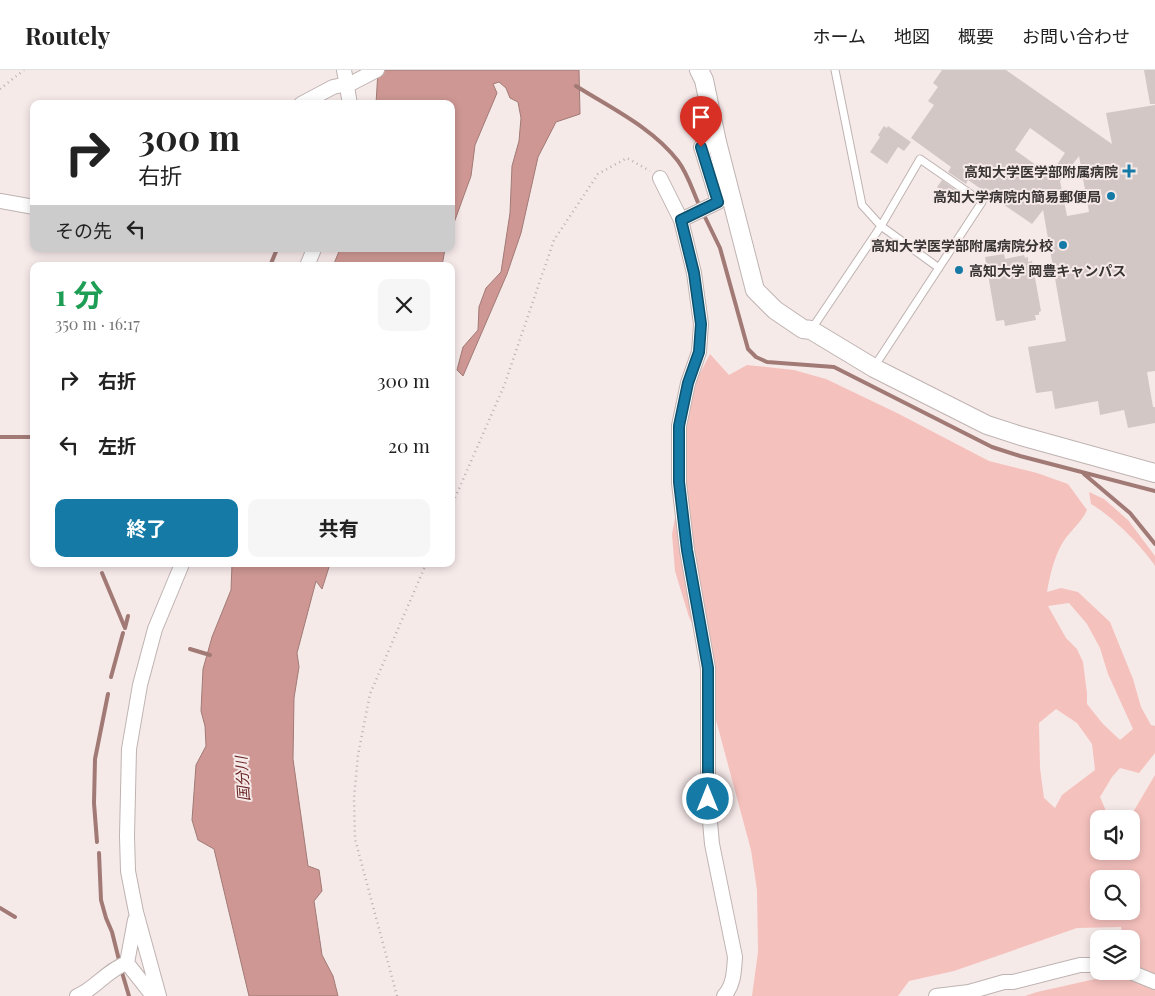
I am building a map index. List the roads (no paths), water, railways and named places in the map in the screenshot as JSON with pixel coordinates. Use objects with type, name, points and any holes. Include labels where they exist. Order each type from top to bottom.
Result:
[{"type":"street","points":[[344,70],[349,83],[350,100]]},
{"type":"street","points":[[309,100],[334,87],[349,83],[377,70]]},
{"type":"street","points":[[699,70],[704,80],[717,142],[756,290],[775,310],[802,329],[811,330],[874,368],[987,424],[1021,436],[1155,473]]},
{"type":"street","points":[[686,217],[718,202],[701,147],[717,142]]},
{"type":"street","points":[[660,178],[686,217],[701,324],[699,352],[688,383],[679,426],[679,482],[687,550],[708,668],[708,799],[712,844],[735,957],[734,975],[728,992],[724,996]]},
{"type":"street","points":[[0,201],[30,206]]},
{"type":"street","points":[[159,996],[136,912],[128,871],[129,749],[140,685],[155,629],[181,567]]},
{"type":"street","points":[[136,912],[127,963],[153,996]]},
{"type":"street","points":[[77,996],[85,992],[116,967],[127,963]]},
{"type":"street","points":[[936,996],[969,992],[1080,965],[1090,966]]},
{"type":"street","points":[[1140,976],[1155,982]]},
{"type":"lane","points":[[835,70],[862,205],[881,226],[939,268]]},
{"type":"lane","points":[[811,330],[881,226],[920,159],[982,202],[874,368]]},
{"type":"water","points":[[378,70],[579,70],[580,114],[556,122],[538,157],[521,233],[507,274],[463,376],[457,370],[463,347],[478,330],[479,307],[486,288],[501,272],[510,213],[512,166],[519,141],[521,118],[518,102],[510,98],[506,88],[499,82],[493,84],[497,93],[475,145],[471,176],[455,220],[455,100],[376,100]]},
{"type":"water","points":[[339,252],[444,252],[443,262],[335,262]]},
{"type":"water","name":"国分川","points":[[232,567],[329,567],[322,589],[316,581],[297,653],[299,667],[294,698],[293,759],[308,866],[319,870],[322,891],[314,901],[322,955],[333,976],[338,996],[249,996],[214,849],[198,840],[192,820],[196,765],[206,746],[205,726],[201,711],[203,669],[212,637],[231,590]]},
{"type":"waterway","points":[[576,86],[631,119],[668,149],[685,172],[700,207]]},
{"type":"waterway","points":[[703,213],[720,248],[748,349],[756,357],[767,362],[834,367],[992,447],[1155,491]]},
{"type":"waterway","points":[[272,262],[276,252]]},
{"type":"waterway","points":[[0,437],[30,437]]},
{"type":"waterway","points":[[1084,474],[1130,513],[1155,544]]},
{"type":"waterway","points":[[102,573],[125,628]]},
{"type":"waterway","points":[[125,628],[128,616]]},
{"type":"waterway","points":[[111,677],[123,633]]},
{"type":"waterway","points":[[190,649],[210,655]]},
{"type":"waterway","points":[[97,842],[94,803],[95,759],[108,694]]},
{"type":"waterway","points":[[99,853],[101,900],[119,960]]},
{"type":"waterway","points":[[0,908],[15,917]]},
{"type":"waterway","points":[[121,969],[129,996]]},
{"type":"place","name":"高知大学医学部附属病院","points":[[1129,171]]},
{"type":"place","name":"高知大学病院内簡易郵便局","points":[[1111,196]]},
{"type":"place","name":"高知大学医学部附属病院分校","points":[[1063,245]]},
{"type":"place","name":"高知大学 岡豊キャンパス","points":[[959,270]]}]
